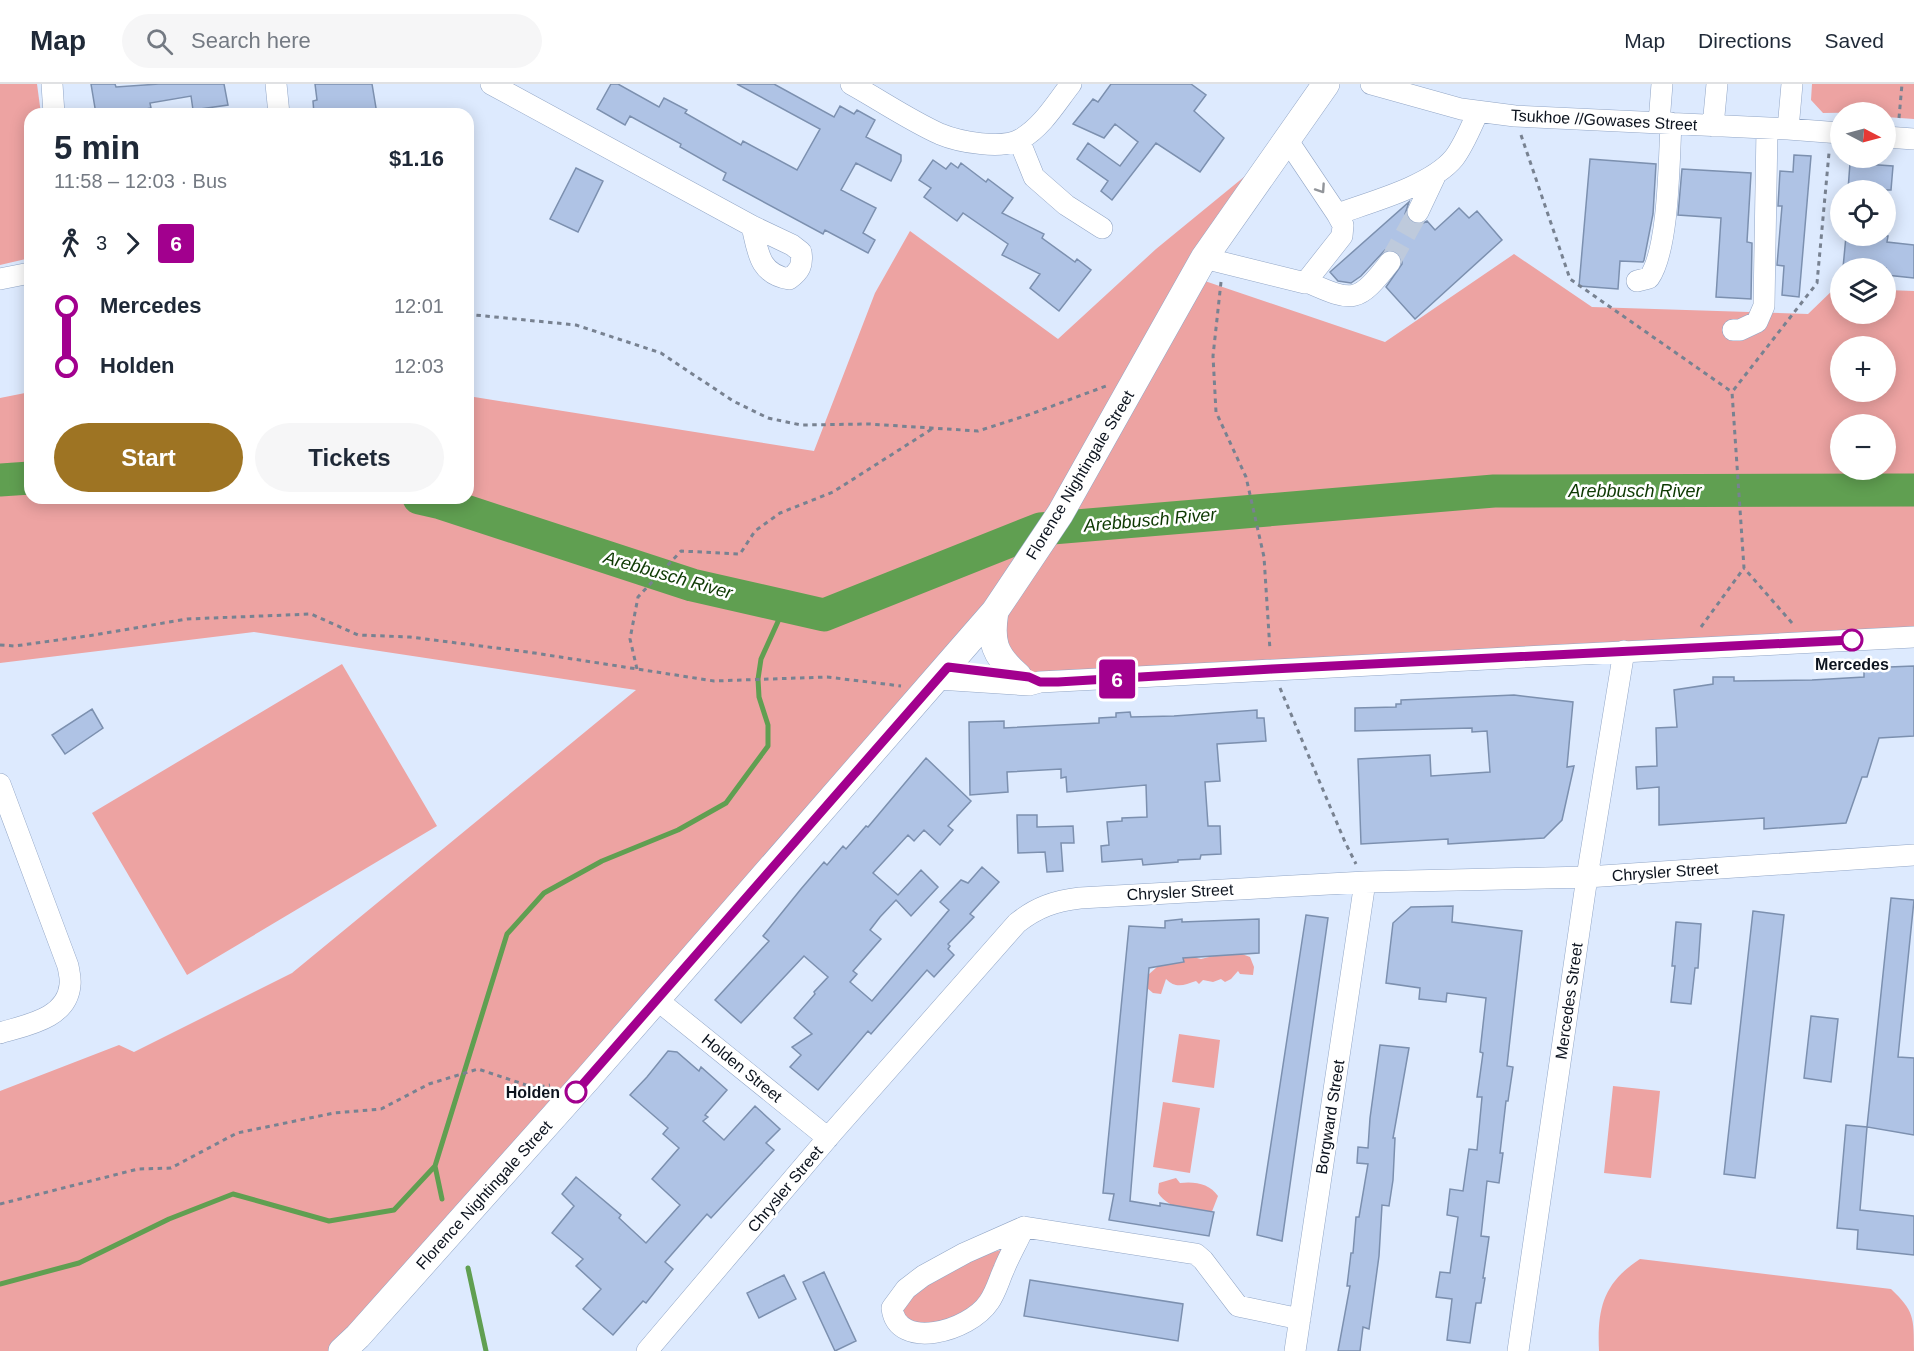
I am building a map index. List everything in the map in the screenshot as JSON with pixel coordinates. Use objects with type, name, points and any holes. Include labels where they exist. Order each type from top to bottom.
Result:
[{"type":"main road","name":"Florence Nightingale Street","points":[[342,1351],[590,1077],[995,611],[1060,514],[1136,380],[1326,84]]},
{"type":"main road","points":[[995,611],[992,630],[994,645],[1007,667],[1029,679]]},
{"type":"street","points":[[52,84],[54,108]]},
{"type":"street","points":[[276,84],[278,108]]},
{"type":"street","points":[[491,84],[752,226]]},
{"type":"street","points":[[851,84],[941,134],[975,143],[1000,144],[1019,140],[1040,125],[1071,84]]},
{"type":"street","name":"Tsukhoe //Gowases Street","points":[[1371,84],[1445,106],[1515,116],[1830,132]]},
{"type":"street","points":[[1637,281],[1649,278],[1655,269],[1661,247],[1665,123],[1662,84]]},
{"type":"street","points":[[1713,126],[1717,84]]},
{"type":"street","points":[[1733,330],[1740,330],[1757,322],[1764,306],[1777,128],[1792,84]]},
{"type":"street","points":[[1337,213],[1381,199],[1436,174],[1454,158],[1478,112]]},
{"type":"street","points":[[1019,140],[1034,177],[1066,205],[1102,228]]},
{"type":"street","points":[[1288,141],[1343,225],[1342,236],[1307,282]]},
{"type":"street","points":[[1418,212],[1436,174]]},
{"type":"street","points":[[1214,260],[1307,282],[1337,296],[1350,297],[1364,292],[1390,262]]},
{"type":"street","points":[[0,279],[24,274]]},
{"type":"street","points":[[937,678],[1029,685],[1029,679],[1914,637]]},
{"type":"street","name":"Mercedes Street","points":[[1518,1351],[1587,877],[1624,651]]},
{"type":"street","points":[[0,784],[68,966],[70,985],[67,999],[59,1009],[44,1019],[0,1033]]},
{"type":"street","name":"Chrysler Street","points":[[647,1351],[828,1138],[1017,923],[1040,907],[1057,901],[1080,898],[1365,882],[1587,877],[1914,855]]},
{"type":"street","name":"Borgward Street","points":[[1295,1351],[1365,882]]},
{"type":"street","name":"Holden Street","points":[[656,999],[828,1138]]},
{"type":"street","points":[[1024,1227],[990,1302],[980,1314],[964,1326],[937,1338],[910,1340],[900,1330],[893,1318],[892,1308],[906,1289],[923,1276],[965,1253],[1024,1227],[1196,1254],[1238,1306],[1300,1319]]},
{"type":"path","points":[[1899,138],[1902,84]]},
{"type":"path","points":[[1515,116],[1570,279],[1732,392]]},
{"type":"path","points":[[1809,642],[1744,568],[1732,392],[1817,283],[1832,168]]},
{"type":"path","points":[[1214,260],[1213,356],[1216,412],[1246,477],[1264,557],[1272,669],[1345,842],[1365,882]]},
{"type":"path","points":[[474,315],[576,325],[661,353],[733,401],[768,418],[801,425],[936,426],[978,431],[1031,414],[1098,387],[1136,380]]},
{"type":"path","points":[[637,669],[630,639],[638,597],[681,551],[740,554],[755,531],[780,513],[833,492],[936,426]]},
{"type":"path","points":[[1686,649],[1744,568]]},
{"type":"path","points":[[0,645],[15,646],[187,619],[311,614],[358,634],[410,637],[714,681],[827,676],[937,678]]},
{"type":"path","points":[[0,1204],[138,1169],[171,1168],[237,1133],[334,1113],[381,1108],[429,1084],[478,1069],[535,1088],[557,1083]]},
{"type":"shaded area","points":[[0,84],[37,84],[40,108],[24,108],[24,259],[0,265]]},
{"type":"shaded area","points":[[1812,84],[1914,84],[1914,119],[1896,118],[1896,102],[1830,102],[1830,113],[1823,113],[1811,100]]},
{"type":"shaded area","points":[[1288,141],[1193,277],[1385,342],[1514,254],[1592,307],[1808,314],[1830,293],[1830,324],[1896,324],[1896,290],[1914,291],[1914,637],[1018,676],[992,630],[342,1351],[0,1351],[0,1091],[119,1045],[134,1052],[292,973],[636,690],[254,632],[0,663],[0,398],[24,393],[24,504],[474,504],[474,397],[814,451],[875,293],[910,231],[1058,339],[1156,249]]},
{"type":"shaded area","points":[[342,664],[437,826],[187,975],[92,813]]},
{"type":"shaded area","points":[[1234,951],[1250,957],[1254,967],[1253,975],[1240,974],[1238,971],[1225,982],[1221,979],[1213,982],[1203,980],[1199,984],[1196,981],[1180,985],[1173,984],[1166,979],[1161,994],[1153,993],[1147,988],[1148,975],[1166,959],[1193,957],[1201,959]]},
{"type":"shaded area","points":[[1179,1034],[1220,1040],[1214,1088],[1172,1082]]},
{"type":"shaded area","points":[[1613,1086],[1660,1091],[1651,1178],[1604,1173]]},
{"type":"shaded area","points":[[1163,1102],[1200,1108],[1190,1173],[1153,1167]]},
{"type":"shaded area","points":[[1176,1178],[1180,1183],[1202,1184],[1215,1192],[1218,1196],[1211,1214],[1182,1209],[1163,1199],[1158,1193],[1159,1183]]},
{"type":"shaded area","points":[[1007,1248],[985,1303],[918,1335],[894,1320],[910,1285],[961,1262]]},
{"type":"shaded area","points":[[1640,1259],[1891,1289],[1904,1303],[1911,1316],[1914,1351],[1599,1351],[1599,1322],[1605,1298],[1618,1278]]},
{"type":"building","points":[[91,84],[115,84],[116,87],[159,84],[224,84],[228,105],[193,108],[191,96],[150,103],[151,108],[95,108]]},
{"type":"building","points":[[315,84],[372,84],[376,108],[314,108],[313,101],[317,100]]},
{"type":"building","points":[[611,84],[618,84],[659,107],[664,98],[687,110],[685,113],[741,145],[743,141],[797,170],[820,129],[737,84],[774,84],[834,117],[840,106],[854,114],[857,110],[875,120],[866,137],[901,155],[901,161],[891,181],[856,163],[841,190],[876,208],[863,233],[875,240],[868,253],[825,230],[823,234],[723,180],[726,173],[680,147],[681,144],[630,116],[625,125],[597,109]]},
{"type":"building","points":[[1111,84],[1191,84],[1206,95],[1194,111],[1224,138],[1200,172],[1156,143],[1112,200],[1101,191],[1108,181],[1077,159],[1088,143],[1120,166],[1138,142],[1115,124],[1104,138],[1073,124],[1093,99],[1098,102]]},
{"type":"building","points":[[1794,155],[1811,156],[1799,297],[1782,295],[1784,266],[1777,265],[1782,206],[1778,206],[1780,171],[1793,172]]},
{"type":"building","points":[[1590,159],[1656,164],[1653,214],[1644,260],[1643,262],[1620,261],[1618,289],[1579,286]]},
{"type":"building","points":[[933,160],[946,169],[951,163],[958,168],[961,163],[986,182],[988,179],[1013,198],[1002,213],[1044,234],[1042,238],[1075,262],[1077,259],[1091,270],[1059,311],[1030,288],[1040,274],[1002,255],[1008,244],[963,213],[957,221],[924,197],[931,188],[919,180]]},
{"type":"building","points":[[576,168],[603,181],[578,232],[550,219]]},
{"type":"building","points":[[1850,168],[1893,168],[1892,180],[1849,180]]},
{"type":"building","points":[[1682,169],[1751,173],[1747,242],[1752,243],[1751,299],[1716,297],[1721,218],[1678,215]]},
{"type":"building","points":[[1409,202],[1405,214],[1413,224],[1420,225],[1427,221],[1435,230],[1459,208],[1469,218],[1477,211],[1502,240],[1415,319],[1386,287],[1402,264],[1402,257],[1397,252],[1391,249],[1385,250],[1361,276],[1351,283],[1338,281],[1330,272]]},
{"type":"building","points":[[1896,243],[1914,245],[1914,278],[1896,276],[1896,258],[1844,258],[1845,246],[1896,246]]},
{"type":"building","points":[[1914,666],[1914,736],[1879,738],[1867,777],[1862,777],[1846,823],[1764,829],[1764,818],[1659,825],[1659,787],[1637,789],[1636,767],[1657,766],[1656,728],[1677,727],[1674,690],[1713,684],[1713,677],[1734,677],[1734,681],[1812,680],[1864,677],[1864,668]]},
{"type":"building","points":[[1514,695],[1573,702],[1567,767],[1574,766],[1562,820],[1544,838],[1448,844],[1448,839],[1361,844],[1358,759],[1430,755],[1431,776],[1490,772],[1487,731],[1472,732],[1472,728],[1355,731],[1355,708],[1396,707],[1396,704],[1401,704],[1401,700]]},
{"type":"building","points":[[92,709],[103,728],[65,754],[52,735]]},
{"type":"building","points":[[1257,710],[1257,718],[1264,718],[1266,741],[1217,744],[1220,781],[1205,782],[1208,826],[1220,826],[1221,854],[1201,855],[1200,859],[1143,865],[1142,859],[1102,862],[1101,846],[1109,845],[1107,822],[1122,821],[1122,818],[1147,817],[1146,785],[1067,792],[1066,777],[1061,778],[1061,769],[1007,772],[1008,792],[970,795],[969,722],[1004,721],[1004,728],[1099,723],[1099,718],[1116,717],[1116,713],[1130,712],[1131,717]]},
{"type":"building","points":[[926,758],[971,801],[948,826],[953,830],[940,845],[924,830],[914,841],[908,835],[873,873],[898,895],[921,870],[938,887],[911,916],[896,900],[880,917],[870,930],[881,939],[853,971],[857,974],[850,982],[872,1001],[949,910],[940,902],[961,880],[968,883],[982,867],[999,882],[970,914],[974,917],[948,944],[950,946],[948,949],[954,955],[934,977],[927,970],[871,1034],[868,1031],[818,1090],[790,1067],[801,1055],[792,1047],[812,1034],[794,1018],[828,977],[804,956],[741,1023],[715,1000],[769,941],[763,936],[824,862],[827,865],[843,846],[846,849],[866,826],[868,827]]},
{"type":"building","points":[[1017,815],[1037,815],[1037,827],[1073,826],[1074,843],[1061,843],[1063,871],[1047,872],[1045,852],[1018,853]]},
{"type":"building","points":[[1891,898],[1914,900],[1898,1057],[1914,1058],[1914,1135],[1867,1127]]},
{"type":"building","points":[[1453,906],[1452,922],[1522,931],[1507,1066],[1513,1067],[1508,1101],[1506,1101],[1500,1153],[1503,1153],[1499,1183],[1487,1181],[1481,1236],[1489,1237],[1483,1278],[1485,1278],[1481,1303],[1476,1303],[1470,1343],[1447,1340],[1452,1299],[1436,1297],[1440,1272],[1450,1273],[1458,1217],[1447,1215],[1450,1189],[1463,1191],[1469,1149],[1477,1150],[1482,1097],[1477,1097],[1483,1053],[1480,1052],[1486,998],[1447,993],[1446,1002],[1419,999],[1420,988],[1386,983],[1393,923],[1411,907]]},
{"type":"building","points":[[1753,911],[1784,915],[1755,1178],[1724,1174]]},
{"type":"building","points":[[1306,915],[1328,918],[1282,1241],[1257,1235]]},
{"type":"building","points":[[1182,919],[1182,922],[1259,919],[1259,953],[1183,958],[1184,962],[1149,968],[1130,1201],[1160,1206],[1160,1203],[1214,1212],[1209,1236],[1109,1220],[1114,1194],[1103,1193],[1129,926],[1165,928],[1165,921]]},
{"type":"building","points":[[1676,922],[1701,924],[1698,968],[1695,968],[1691,1004],[1671,1002]]},
{"type":"building","points":[[1811,1016],[1838,1019],[1831,1082],[1804,1078]]},
{"type":"building","points":[[1380,1045],[1409,1048],[1393,1138],[1395,1138],[1393,1180],[1389,1206],[1382,1205],[1379,1256],[1369,1329],[1363,1327],[1360,1351],[1338,1351],[1350,1286],[1347,1286],[1356,1217],[1359,1217],[1368,1164],[1357,1163],[1358,1147],[1368,1148]]},
{"type":"building","points":[[668,1051],[677,1052],[699,1071],[701,1067],[727,1090],[705,1115],[708,1117],[703,1121],[724,1140],[755,1106],[780,1129],[766,1143],[774,1150],[711,1218],[707,1214],[665,1262],[673,1269],[646,1303],[643,1301],[613,1335],[583,1309],[601,1289],[576,1266],[583,1259],[552,1233],[574,1206],[562,1194],[576,1177],[621,1215],[619,1218],[646,1243],[680,1205],[652,1179],[679,1148],[663,1134],[668,1128],[630,1095]]},
{"type":"building","points":[[1846,1125],[1867,1127],[1860,1210],[1914,1216],[1914,1255],[1857,1249],[1858,1230],[1837,1228]]},
{"type":"building","points":[[824,1272],[856,1341],[835,1351],[803,1282]]},
{"type":"building","points":[[784,1275],[796,1299],[759,1318],[747,1293]]},
{"type":"building","points":[[1030,1280],[1183,1304],[1178,1341],[1024,1316]]},
{"type":"waterway","name":"Arebbusch River","points":[[0,480],[24,478]]},
{"type":"waterway","name":"Arebbusch River","points":[[444,504],[692,585],[824,615],[1040,529],[1494,491],[1914,490]]},
{"type":"waterway","points":[[0,1284],[79,1263],[169,1219],[233,1194],[329,1221],[394,1210],[435,1166],[507,934],[544,893],[602,861],[678,830],[726,803],[768,746],[768,725],[759,697],[758,679],[761,659],[785,606]]},
{"type":"waterway","points":[[435,1166],[442,1199]]},
{"type":"waterway","points":[[468,1268],[486,1351]]},
{"type":"tunnel","points":[[1390,262],[1418,212]]},
{"type":"bus line","name":"6","points":[[576,1092],[948,667],[1029,677],[1040,682],[1058,682],[1852,640]]},
{"type":"place","name":"Mercedes","points":[[1852,640]]},
{"type":"place","name":"Holden","points":[[576,1092]]}]
